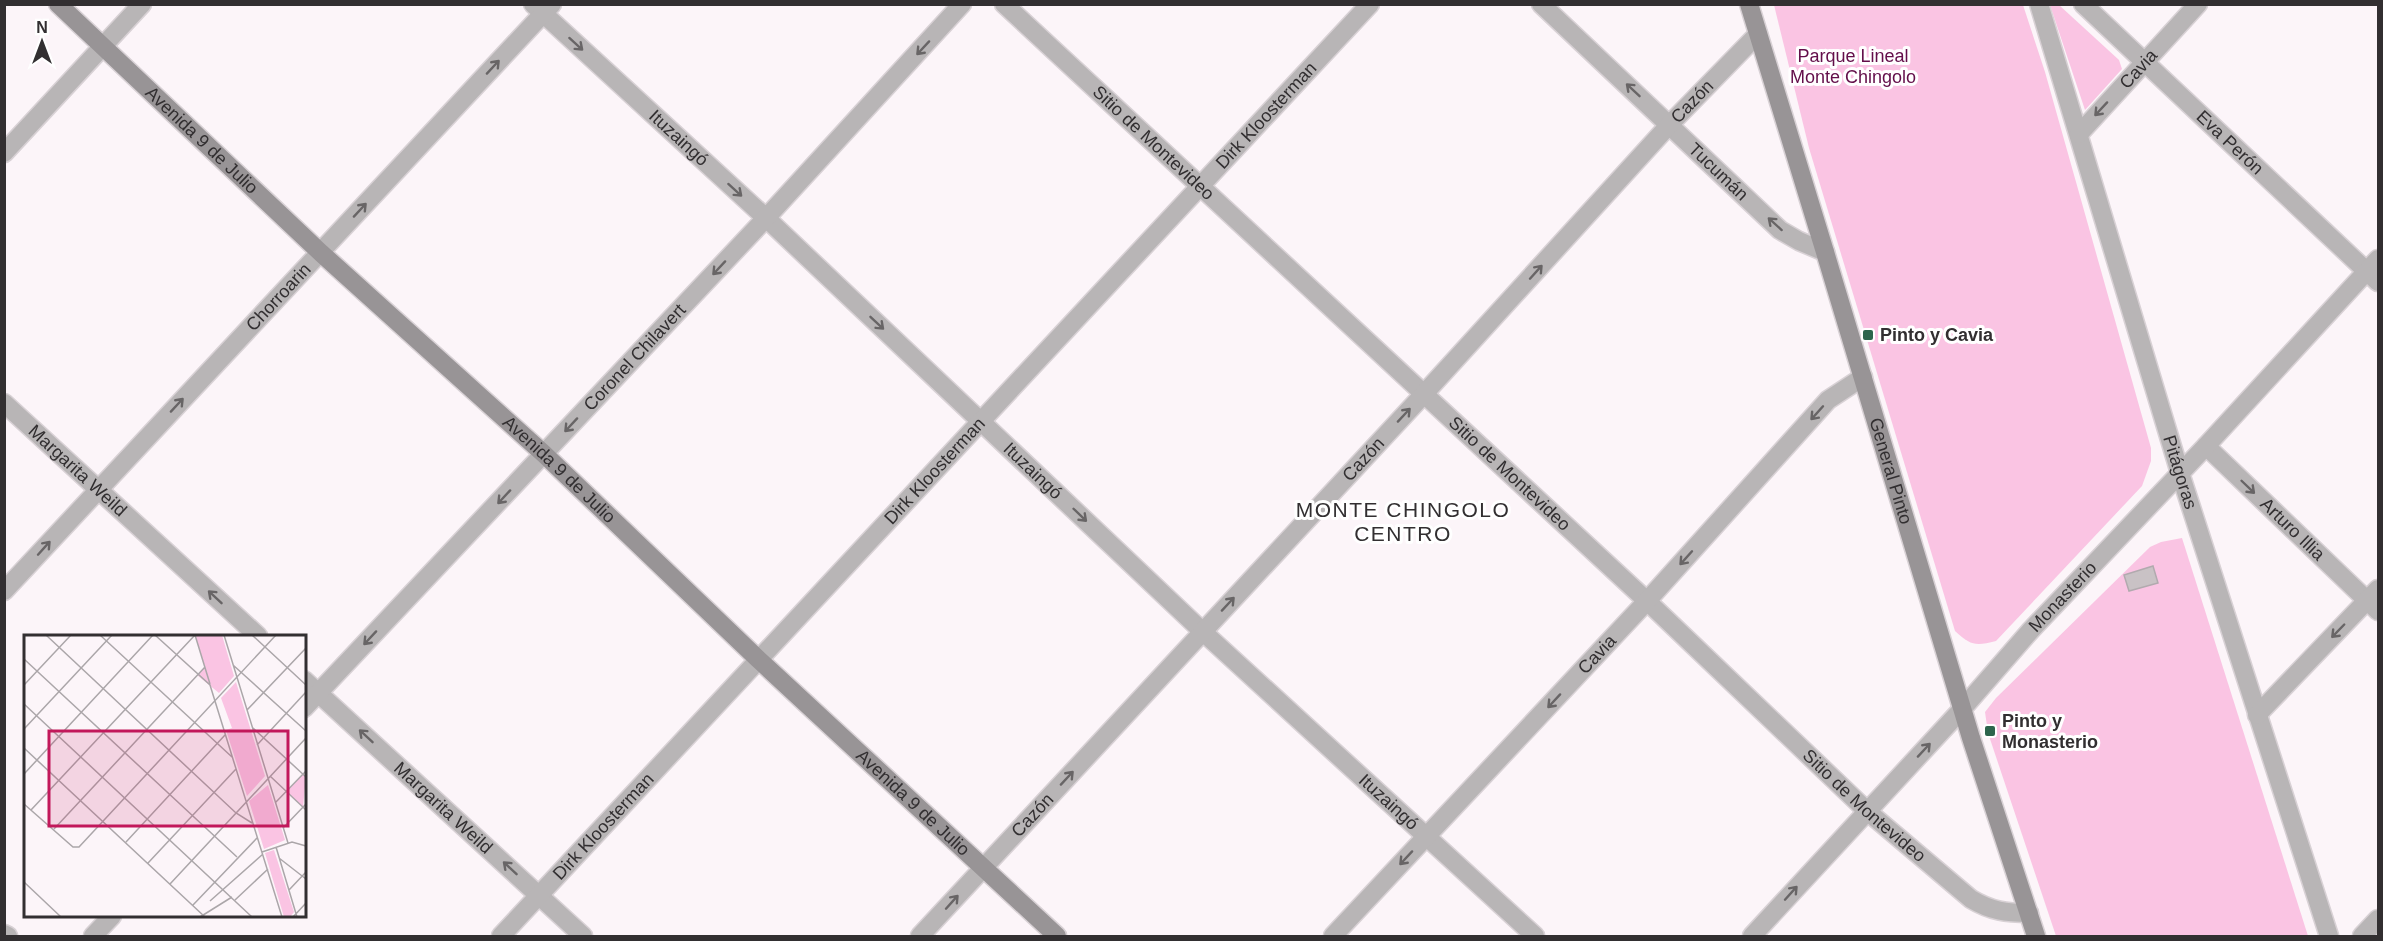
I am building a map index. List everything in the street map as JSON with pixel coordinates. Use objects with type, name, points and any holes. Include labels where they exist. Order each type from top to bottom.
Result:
[{"type":"street","name":"Avenida 9 de Julio","points":[[58,4],[321,253],[544,454],[758,659],[1057,936]]},
{"type":"street","points":[[4,153],[142,4]]},
{"type":"street","name":"Coronel Chilavert","points":[[306,706],[766,218],[962,4]]},
{"type":"street","name":"Sitio de Montevideo","points":[[1004,4],[1647,601],[1867,811],[1971,899],[1986,908],[2001,913],[2029,913]]},
{"type":"street","name":"Dirk Kloosterman","points":[[501,936],[1370,4]]},
{"type":"street","name":"Tucumán","points":[[1541,4],[1780,230],[1826,252]]},
{"type":"street","name":"General Pinto","points":[[1749,4],[1963,708],[2036,936]]},
{"type":"street","name":"Pitágoras","points":[[2039,4],[2180,473],[2329,936]]},
{"type":"street","name":"Eva Perón","points":[[2083,4],[2144,63],[2375,271]]},
{"type":"street","name":"Cavia","points":[[2079,134],[2198,4]]},
{"type":"street","name":"Ituzaingó","points":[[542,8],[1202,631],[1535,936]]},
{"type":"street","name":"Chorroarin","points":[[4,591],[321,253],[542,8]]},
{"type":"street","name":"Cazón","points":[[920,936],[1670,124],[1758,34]]},
{"type":"street","name":"Monasterio","points":[[1752,936],[1963,708],[2031,630],[2375,271]]},
{"type":"street","name":"Cavia","points":[[1333,936],[1647,601],[1828,400],[1863,377]]},
{"type":"street","name":"Margarita Weild","points":[[4,403],[257,635]]},
{"type":"street","name":"Arturo Illia","points":[[2206,446],[2375,600]]},
{"type":"street","points":[[2257,715],[2375,600]]},
{"type":"street","name":"Margarita Weild","points":[[306,682],[583,936]]},
{"type":"street","points":[[93,936],[110,917]]},
{"type":"street","points":[[2361,936],[2379,919]]},
{"type":"green space","name":"Parque Lineal Monte Chingolo","points":[[1774,5],[2023,5],[2045,72],[2151,448],[2151,461],[2142,486],[1996,641],[1983,644],[1974,643],[1965,640],[1955,631],[1809,148]]},
{"type":"green space","points":[[2050,5],[2059,5],[2119,60],[2122,69],[2085,110]]},
{"type":"green space","points":[[2182,538],[2308,936],[2056,936],[1988,733],[1985,712],[1996,698],[2150,547],[2161,542]]},
{"type":"building","points":[[2153,566],[2158,583],[2129,591],[2124,575]]},
{"type":"place","name":"Pinto y Cavia","points":[[1868,335]]},
{"type":"place","name":"Pinto y Monasterio","points":[[1990,731]]},
{"type":"district","name":"MONTE CHINGOLO CENTRO","points":[[1403,522]]}]
